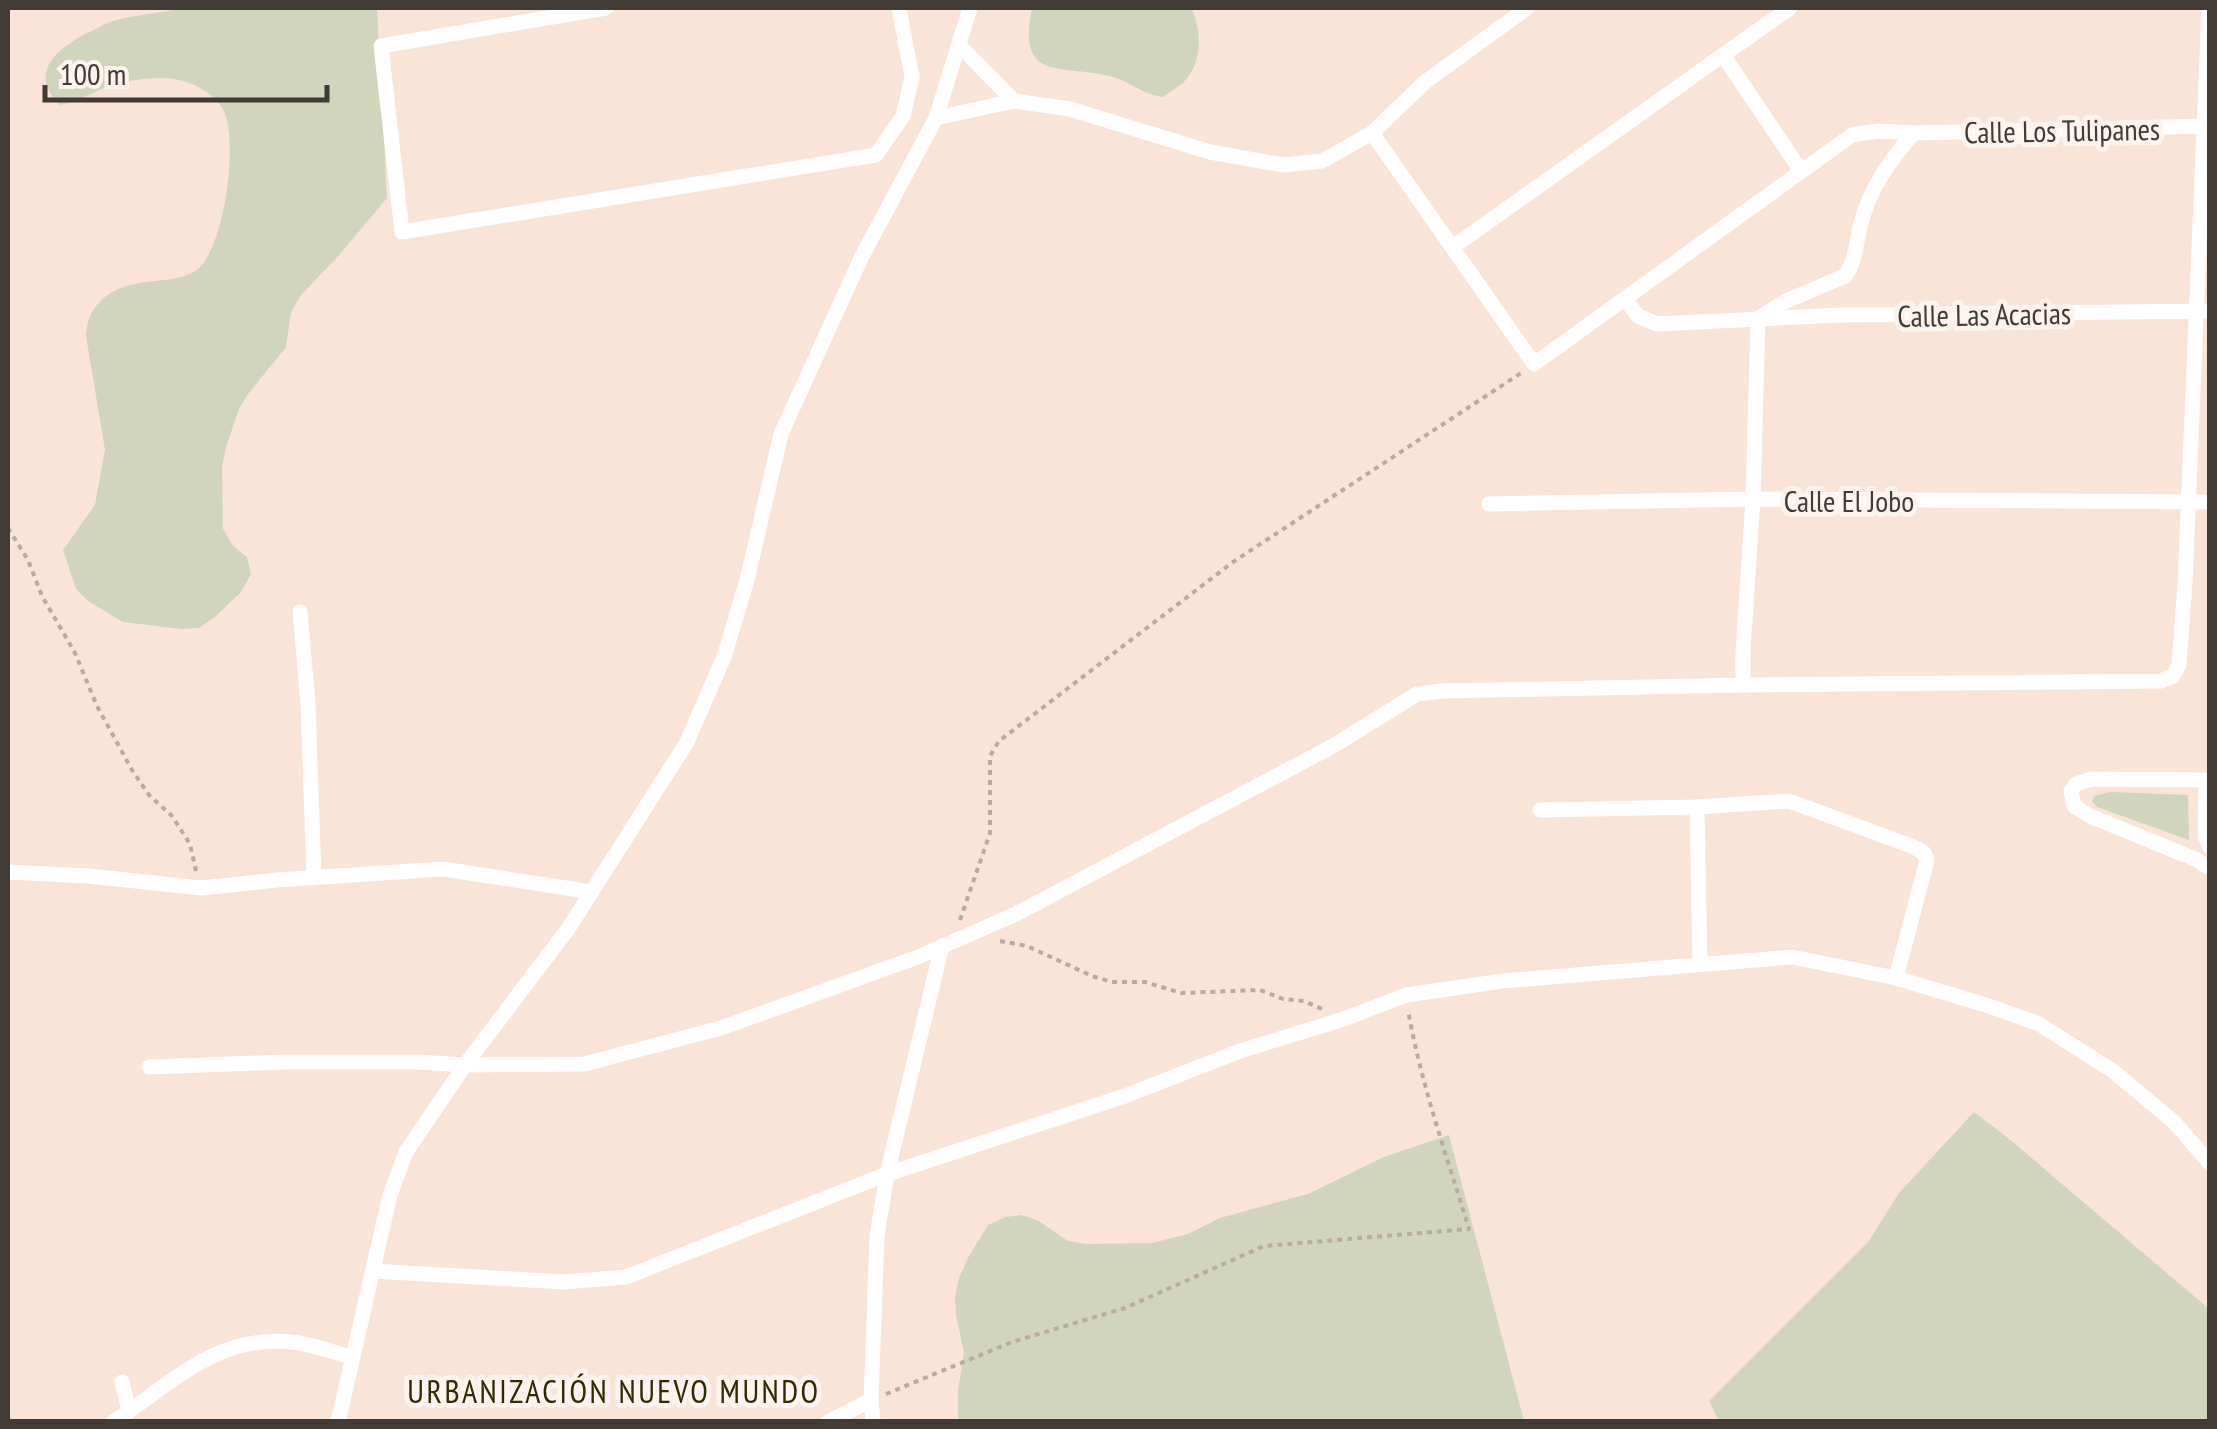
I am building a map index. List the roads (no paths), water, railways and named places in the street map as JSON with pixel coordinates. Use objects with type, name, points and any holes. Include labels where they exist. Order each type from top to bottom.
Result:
[{"type":"street","points":[[606,8],[382,46],[402,232],[876,155],[903,116],[912,77],[899,8]]},
{"type":"street","points":[[338,1422],[390,1195],[406,1152],[465,1065],[568,929],[686,742],[724,657],[747,580],[780,434],[862,256],[936,118],[970,8]]},
{"type":"street","points":[[936,118],[1014,101],[1070,109],[1210,152],[1283,165],[1322,162],[1372,132],[1425,82],[1527,8]]},
{"type":"street","points":[[1372,132],[1453,247],[1790,8]]},
{"type":"street","points":[[149,1067],[286,1062],[584,1064],[721,1028],[918,957],[1016,914],[1316,756],[1417,694],[1743,685],[2161,681],[2173,676],[2179,665],[2203,312],[2209,8]]},
{"type":"street","points":[[959,45],[1014,101]]},
{"type":"street","points":[[1723,54],[1801,171]]},
{"type":"street","name":"Calle Los Tulipanes","points":[[1453,247],[1534,364],[1852,136],[1878,131],[1914,134],[2207,126]]},
{"type":"street","points":[[1743,685],[1758,318],[1784,302],[1845,276],[1876,182],[1914,134]]},
{"type":"street","name":"Calle Las Acacias","points":[[1625,298],[1638,316],[1657,324],[1841,315],[2203,312]]},
{"type":"street","name":"Calle El Jobo","points":[[1489,504],[1753,499],[2210,502]]},
{"type":"street","points":[[300,612],[308,703],[314,878]]},
{"type":"street","points":[[2210,847],[2205,836],[2208,780],[2092,779],[2076,784],[2071,791],[2074,806],[2090,816],[2210,868]]},
{"type":"street","points":[[1540,810],[1789,801],[1914,847],[1927,860],[1896,978]]},
{"type":"street","points":[[1696,807],[1700,964]]},
{"type":"street","points":[[8,872],[200,888],[443,869],[592,892]]},
{"type":"street","points":[[873,1422],[877,1236],[887,1174],[947,943]]},
{"type":"street","points":[[372,1271],[563,1282],[626,1277],[887,1174],[1125,1096],[1240,1051],[1406,995],[1504,981],[1792,957],[1896,978],[2039,1024],[2113,1071],[2174,1122],[2210,1163]]},
{"type":"street","points":[[113,1422],[184,1370],[250,1343],[299,1343],[352,1357]]},
{"type":"street","points":[[122,1382],[129,1412]]},
{"type":"street","points":[[828,1422],[871,1400]]},
{"type":"district","name":"URBANIZACIÓN NUEVO MUNDO","points":[[614,1391]]}]
